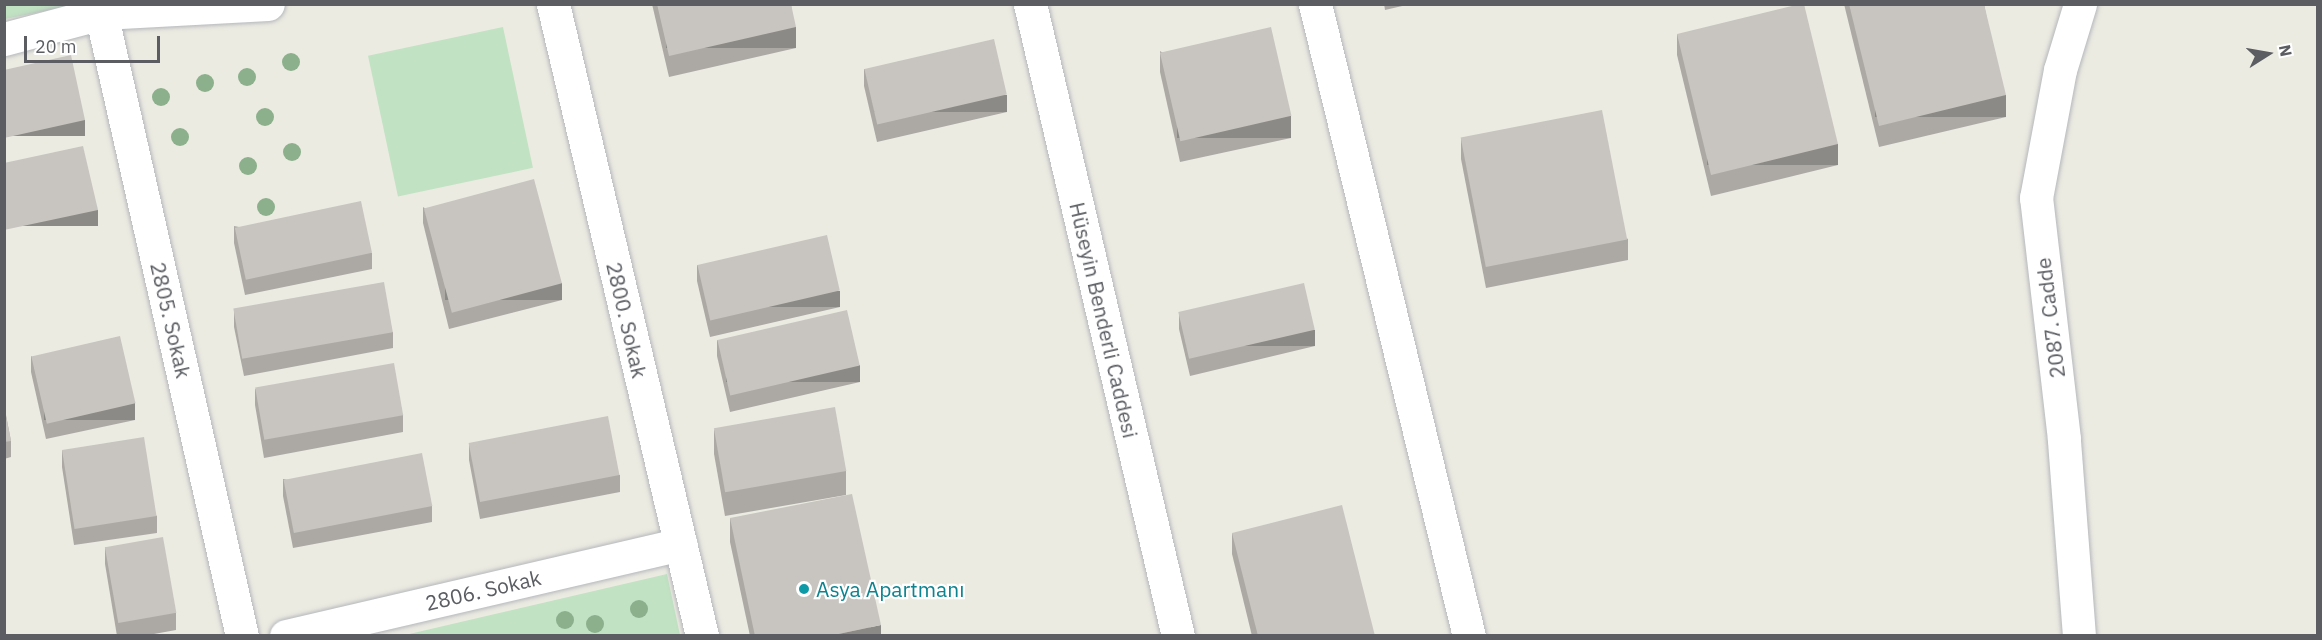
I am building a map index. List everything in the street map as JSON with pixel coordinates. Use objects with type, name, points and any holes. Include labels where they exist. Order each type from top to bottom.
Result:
[{"type":"street","points":[[4,39],[101,9],[267,4]]},
{"type":"street","name":"2800. Sokak","points":[[553,4],[702,636]]},
{"type":"street","name":"Hüseyin Benderli Caddesi","points":[[1030,4],[1178,636]]},
{"type":"street","points":[[1315,4],[1469,636]]},
{"type":"street","name":"2087. Cadde","points":[[2079,636],[2064,439],[2036,198],[2060,70],[2080,4]]},
{"type":"street","name":"2805. Sokak","points":[[101,9],[242,636]]},
{"type":"street","name":"2806. Sokak","points":[[286,636],[680,544]]},
{"type":"green space","points":[[65,4],[65,7],[5,19],[5,5]]},
{"type":"green space","points":[[503,27],[533,168],[398,197],[368,56]]},
{"type":"green space","points":[[667,574],[680,635],[405,635]]},
{"type":"building","points":[[657,4],[791,4],[796,27],[669,56]]},
{"type":"building","points":[[1804,4],[1838,144],[1711,175],[1677,34]]},
{"type":"building","points":[[1849,4],[1984,4],[2006,95],[1879,126]]},
{"type":"building","points":[[1271,27],[1291,116],[1180,141],[1160,53]]},
{"type":"building","points":[[994,39],[1007,95],[877,124],[864,69]]},
{"type":"building","points":[[71,55],[85,120],[4,138],[4,70]]},
{"type":"building","points":[[1602,110],[1627,240],[1486,267],[1461,137]]},
{"type":"building","points":[[83,146],[98,210],[4,230],[4,163]]},
{"type":"building","points":[[534,179],[562,283],[452,313],[424,209]]},
{"type":"building","points":[[361,201],[372,253],[246,280],[235,228]]},
{"type":"building","points":[[827,235],[840,291],[710,320],[697,265]]},
{"type":"building","points":[[384,282],[393,332],[242,359],[233,309]]},
{"type":"building","points":[[1304,283],[1315,330],[1189,359],[1178,312]]},
{"type":"building","points":[[847,310],[860,366],[730,395],[717,340]]},
{"type":"building","points":[[120,336],[136,403],[47,424],[31,356]]},
{"type":"building","points":[[394,363],[403,415],[264,440],[255,387]]},
{"type":"building","points":[[4,405],[11,441],[4,442]]},
{"type":"building","points":[[835,407],[846,471],[725,492],[714,428]]},
{"type":"building","points":[[608,416],[619,475],[480,502],[469,443]]},
{"type":"building","points":[[144,437],[157,516],[75,529],[62,450]]},
{"type":"building","points":[[422,453],[432,506],[294,533],[284,480]]},
{"type":"building","name":"Asya Apartmanı","points":[[852,494],[881,625],[829,636],[755,636],[730,518]]},
{"type":"building","points":[[1342,505],[1375,636],[1258,636],[1232,533]]},
{"type":"building","points":[[163,537],[176,613],[118,623],[105,547]]},
{"type":"place","name":"Asya Apartmanı","points":[[804,589]]}]
